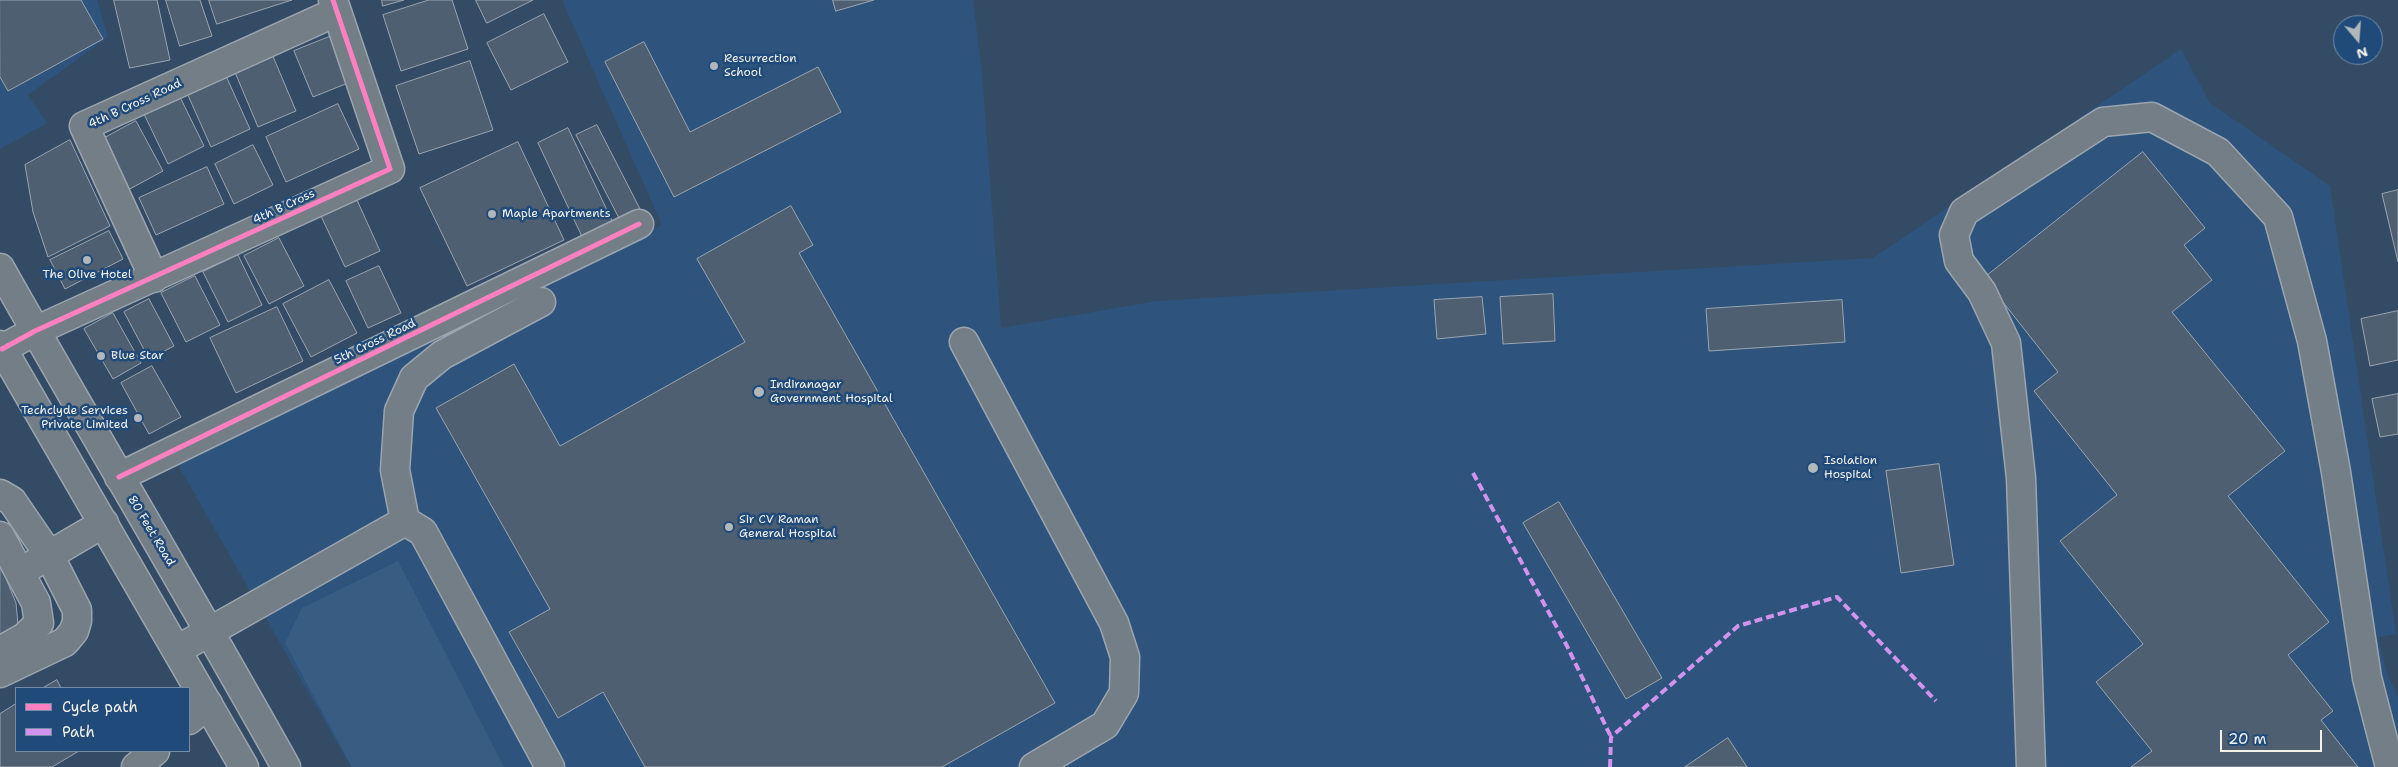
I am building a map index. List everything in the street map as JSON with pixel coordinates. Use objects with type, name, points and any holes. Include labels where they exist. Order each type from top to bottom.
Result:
[{"type":"street","name":"4th B Cross Road","points":[[154,278],[84,126],[335,6]]},
{"type":"street","name":"4th B Cross","points":[[1,347],[390,169],[335,6]]},
{"type":"street","points":[[2031,767],[2021,478],[2006,343],[1982,292],[1959,261],[1954,235],[1964,212],[2103,122],[2152,117],[2218,152],[2278,217],[2312,341],[2336,472],[2367,678],[2390,767]]},
{"type":"street","name":"5th Cross Road","points":[[119,477],[639,224]]},
{"type":"street","name":"80 Feet Road","points":[[0,268],[119,477],[211,631],[286,767]]},
{"type":"street","points":[[541,302],[442,355],[414,378],[399,411],[395,470],[405,520],[423,532],[550,767]]},
{"type":"street","points":[[964,342],[1114,623],[1125,657],[1124,693],[1105,725],[1034,767]]},
{"type":"street","points":[[1,347],[177,650],[190,687]]},
{"type":"street","points":[[0,494],[12,501],[47,551],[77,610],[77,621],[74,631],[65,642],[0,673]]},
{"type":"street","points":[[18,568],[101,520]]},
{"type":"street","points":[[177,650],[405,520]]},
{"type":"street","points":[[0,536],[36,603],[39,623],[25,637],[0,651]]},
{"type":"street","points":[[190,688],[198,712],[244,767]]},
{"type":"street","points":[[136,767],[154,752]]},
{"type":"shaded area","points":[[0,0],[97,0],[108,37],[28,95],[47,123],[0,149]]},
{"type":"shaded area","points":[[562,0],[973,0],[982,74],[1001,328],[1157,301],[1873,258],[2181,49],[2210,103],[2330,186],[2396,634],[2378,637],[2387,674],[2398,697],[2398,767],[351,767],[173,456],[662,225]]},
{"type":"shaded area","points":[[398,561],[504,767],[352,767],[285,643],[302,608]]},
{"type":"building","points":[[0,0],[81,0],[103,39],[8,91],[0,77]]},
{"type":"building","points":[[114,0],[157,0],[170,60],[130,68]]},
{"type":"building","points":[[166,0],[200,0],[212,36],[180,46]]},
{"type":"building","points":[[209,0],[292,0],[217,24]]},
{"type":"building","points":[[382,0],[404,0],[383,6]]},
{"type":"building","points":[[429,0],[452,0],[468,49],[401,71],[383,15]]},
{"type":"building","points":[[476,0],[533,0],[487,23]]},
{"type":"building","points":[[833,0],[874,0],[836,11]]},
{"type":"building","points":[[544,14],[568,62],[511,90],[487,43]]},
{"type":"building","points":[[334,35],[353,81],[313,97],[294,51]]},
{"type":"building","points":[[644,42],[690,132],[818,67],[841,112],[674,197],[605,62]]},
{"type":"building","points":[[272,54],[296,111],[258,127],[234,70]]},
{"type":"building","points":[[470,61],[493,130],[419,154],[396,86]]},
{"type":"building","points":[[226,76],[250,129],[211,147],[187,93]]},
{"type":"building","points":[[180,97],[204,146],[168,164],[144,114]]},
{"type":"building","points":[[338,104],[359,149],[286,182],[266,137]]},
{"type":"building","points":[[136,121],[163,171],[126,191],[99,141]]},
{"type":"building","points":[[597,125],[640,209],[620,220],[576,135]]},
{"type":"building","points":[[568,128],[616,229],[585,243],[538,143]]},
{"type":"building","points":[[70,140],[110,226],[48,257],[33,212],[25,165]]},
{"type":"building","name":"Maple Apartments","points":[[518,142],[564,240],[467,286],[420,188]]},
{"type":"building","points":[[253,145],[273,185],[234,204],[215,164]]},
{"type":"building","points":[[2143,152],[2205,228],[2184,245],[2212,280],[2172,312],[2285,451],[2228,496],[2329,622],[2288,655],[2333,711],[2321,720],[2358,767],[2131,767],[2152,751],[2096,682],[2143,644],[2060,541],[2117,495],[2034,391],[2058,372],[1984,278]]},
{"type":"building","points":[[207,167],[224,204],[156,235],[139,198]]},
{"type":"building","points":[[2398,190],[2398,262],[2382,194]]},
{"type":"building","points":[[357,200],[380,251],[345,267],[321,216]]},
{"type":"building","name":"Sir CV Raman General Hospital","points":[[791,206],[813,245],[799,253],[1055,703],[942,767],[645,767],[603,692],[558,718],[509,632],[550,609],[436,408],[514,364],[560,446],[745,342],[697,259]]},
{"type":"building","name":"The Olive Hotel","points":[[109,231],[123,259],[65,289],[50,260]]},
{"type":"building","points":[[279,238],[304,286],[269,304],[244,256]]},
{"type":"building","points":[[238,255],[262,305],[228,322],[203,272]]},
{"type":"building","points":[[379,266],[401,313],[368,328],[346,281]]},
{"type":"building","points":[[195,276],[220,325],[186,342],[161,293]]},
{"type":"building","points":[[329,280],[357,333],[311,357],[283,304]]},
{"type":"building","points":[[1553,294],[1555,341],[1503,344],[1500,297]]},
{"type":"building","points":[[1482,297],[1486,334],[1437,339],[1434,300]]},
{"type":"building","points":[[149,299],[174,346],[149,359],[124,312]]},
{"type":"building","points":[[1842,300],[1845,342],[1709,351],[1706,309]]},
{"type":"building","points":[[277,307],[303,361],[236,393],[210,338]]},
{"type":"building","points":[[2398,311],[2398,360],[2370,366],[2361,319]]},
{"type":"building","points":[[113,313],[141,363],[113,379],[84,329]]},
{"type":"building","points":[[152,366],[181,417],[149,434],[121,383]]},
{"type":"building","points":[[2398,394],[2398,434],[2380,437],[2372,399]]},
{"type":"building","points":[[1939,464],[1954,565],[1901,573],[1886,471]]},
{"type":"building","points":[[1559,502],[1662,678],[1626,699],[1523,523]]},
{"type":"building","points":[[0,564],[16,603],[18,625],[0,640]]},
{"type":"building","points":[[57,680],[60,687],[45,687]]},
{"type":"building","points":[[15,705],[15,752],[77,752],[52,767],[0,767],[0,714]]},
{"type":"building","points":[[1728,738],[1747,767],[1685,767]]},
{"type":"marked path","points":[[1473,473],[1567,646],[1611,737]]},
{"type":"marked path","points":[[1610,767],[1611,737],[1738,626],[1837,597],[1936,701]]},
{"type":"cycle path","points":[[2,349],[35,331],[390,169],[333,0]]},
{"type":"cycle path","points":[[119,477],[639,224]]},
{"type":"place","name":"Resurrection School","points":[[714,66]]},
{"type":"place","name":"Maple Apartments","points":[[492,214]]},
{"type":"place","name":"The Olive Hotel","points":[[87,260]]},
{"type":"place","name":"Blue Star","points":[[101,356]]},
{"type":"place","name":"Indiranagar Government Hospital","points":[[759,392]]},
{"type":"place","name":"Techclyde Services Private Limited","points":[[138,418]]},
{"type":"place","name":"Isolation Hospital","points":[[1813,468]]},
{"type":"place","name":"Sir CV Raman General Hospital","points":[[729,527]]}]
